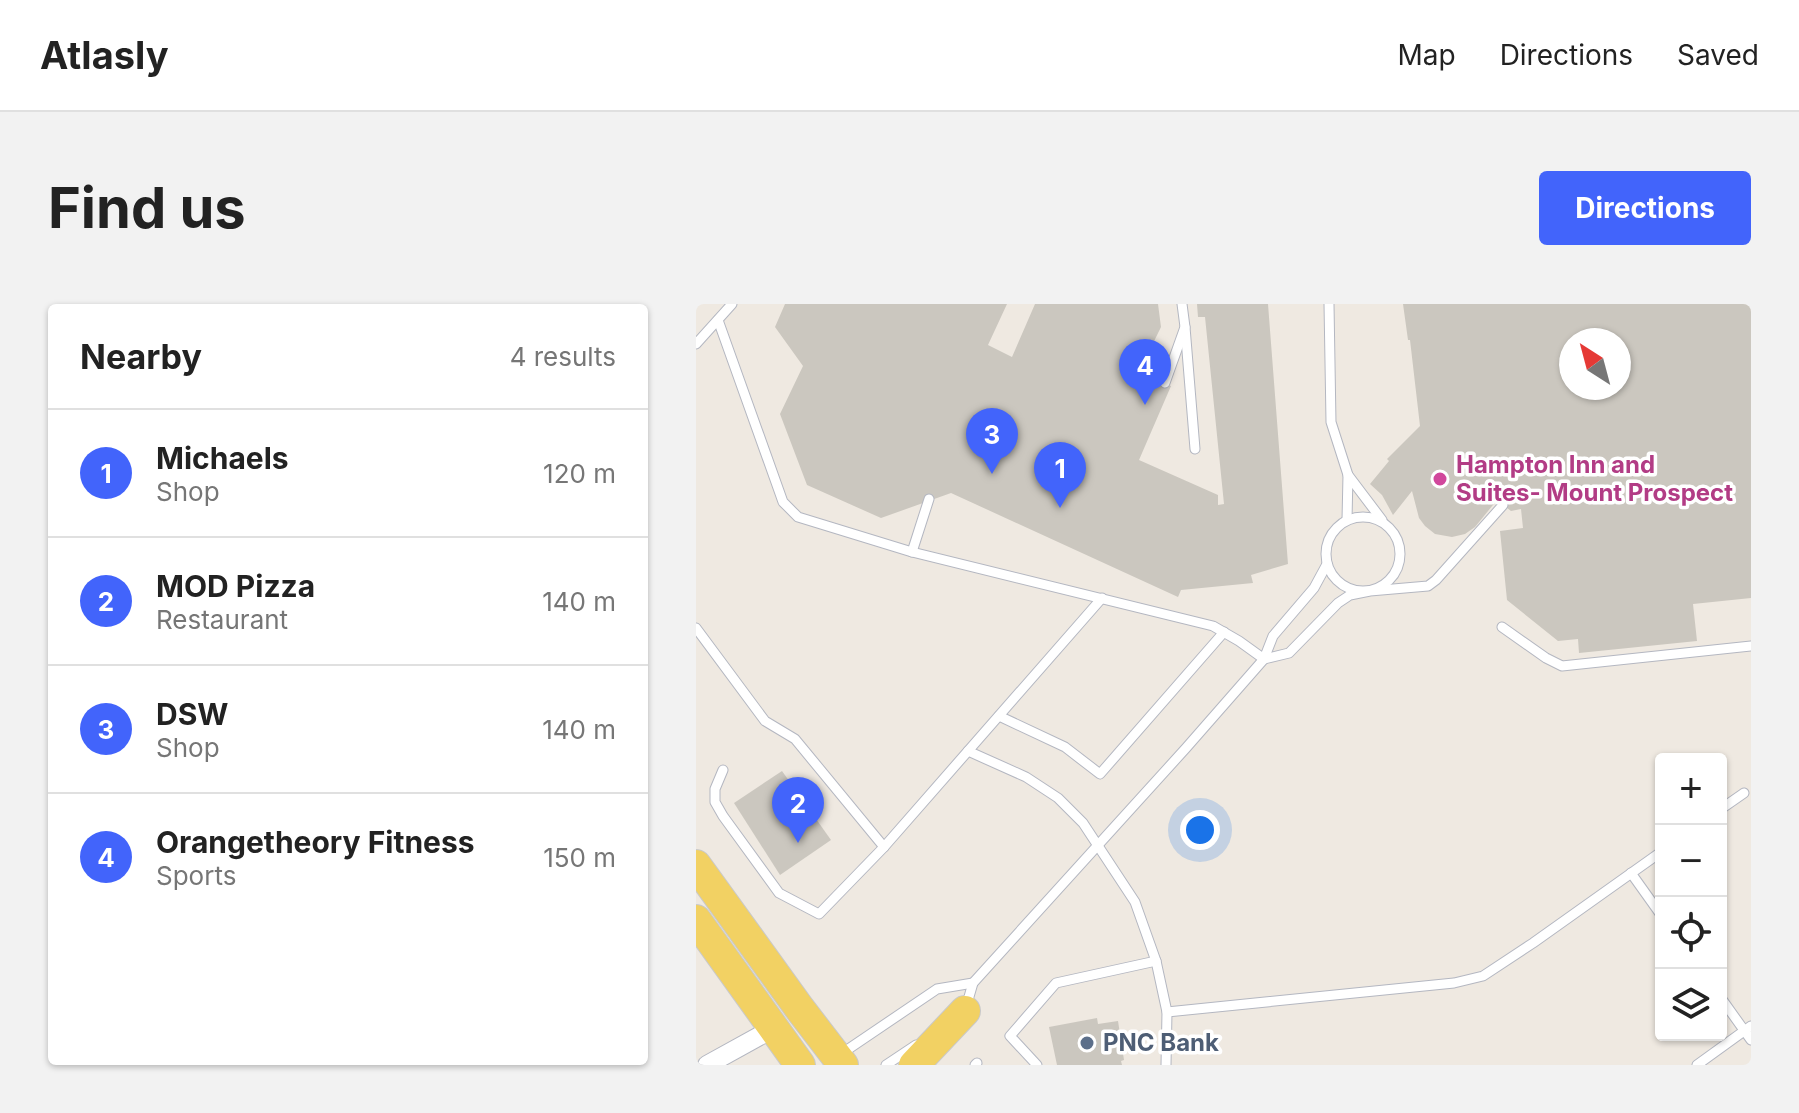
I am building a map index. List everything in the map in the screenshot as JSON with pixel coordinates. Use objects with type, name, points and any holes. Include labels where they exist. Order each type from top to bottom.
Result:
[{"type":"main road","points":[[696,865],[838,1062]]},
{"type":"main road","points":[[696,920],[800,1065]]},
{"type":"main road","points":[[914,1065],[969,997]]},
{"type":"street","points":[[707,1065],[774,1028]]},
{"type":"lane","points":[[696,344],[732,304]]},
{"type":"lane","points":[[1182,304],[1195,449]]},
{"type":"lane","points":[[1329,304],[1331,422],[1348,475],[1347,520]]},
{"type":"lane","points":[[718,320],[783,502],[798,517],[912,552],[1213,626],[1264,659],[1289,653],[1338,603],[1350,595],[1382,586],[1398,568],[1399,543],[1348,475]]},
{"type":"lane","points":[[1165,383],[1185,327]]},
{"type":"lane","points":[[912,552],[929,499]]},
{"type":"lane","points":[[1384,523],[1356,517],[1347,520],[1331,534],[1325,553],[1331,574],[1338,583],[1359,591],[1428,586],[1503,505]]},
{"type":"lane","points":[[886,1065],[969,997],[1097,846],[1264,659],[1273,636],[1314,588],[1327,564]]},
{"type":"lane","points":[[723,770],[715,789],[715,802],[723,816],[779,893],[819,914],[884,847],[1102,598]]},
{"type":"lane","points":[[1502,627],[1562,666],[1751,646]]},
{"type":"lane","points":[[696,628],[765,721],[795,739],[884,847]]},
{"type":"lane","points":[[999,716],[1065,747],[1100,774],[1224,632]]},
{"type":"lane","points":[[968,751],[1026,777],[1058,798],[1083,823],[1135,902],[1156,961],[1167,1012],[1166,1065]]},
{"type":"lane","points":[[1727,805],[1744,793]]},
{"type":"lane","points":[[1167,1012],[1454,983],[1483,976],[1655,856]]},
{"type":"lane","points":[[1631,873],[1655,907]]},
{"type":"lane","points":[[1037,1065],[1010,1036],[1056,983],[1156,961]]},
{"type":"lane","points":[[838,1062],[937,989],[969,997]]},
{"type":"lane","points":[[1727,1005],[1748,1028],[1751,1040]]},
{"type":"lane","points":[[1697,1065],[1748,1028]]},
{"type":"building","points":[[785,304],[1007,304],[988,345],[1012,357],[1035,304],[1158,304],[1161,327],[1139,372],[1171,386],[1139,460],[1218,495],[1218,505],[1224,504],[1205,317],[1198,317],[1197,304],[1268,304],[1288,564],[1251,575],[1253,583],[1181,590],[1178,597],[951,493],[881,518],[807,485],[780,414],[803,366],[775,327]]},
{"type":"building","points":[[1403,304],[1751,304],[1751,598],[1693,604],[1697,641],[1579,653],[1578,639],[1558,641],[1507,600],[1500,531],[1523,528],[1521,509],[1511,511],[1497,500],[1475,527],[1465,534],[1452,537],[1435,534],[1425,526],[1419,518],[1412,491],[1393,515],[1382,495],[1370,484],[1389,461],[1387,459],[1420,426]]},
{"type":"building","points":[[782,771],[831,840],[780,875],[734,803]]},
{"type":"building","name":"PNC Bank","points":[[1097,1018],[1098,1024],[1118,1021],[1124,1060],[1121,1061],[1122,1065],[1057,1065],[1049,1027]]},
{"type":"place","name":"Orangetheory Fitness","points":[[1145,405]]},
{"type":"place","name":"DSW","points":[[992,474]]},
{"type":"place","name":"Hampton Inn and Suites- Mount Prospect","points":[[1440,479]]},
{"type":"place","name":"Michaels","points":[[1060,508]]},
{"type":"place","name":"MOD Pizza","points":[[798,843]]},
{"type":"place","name":"PNC Bank","points":[[1087,1043]]}]
